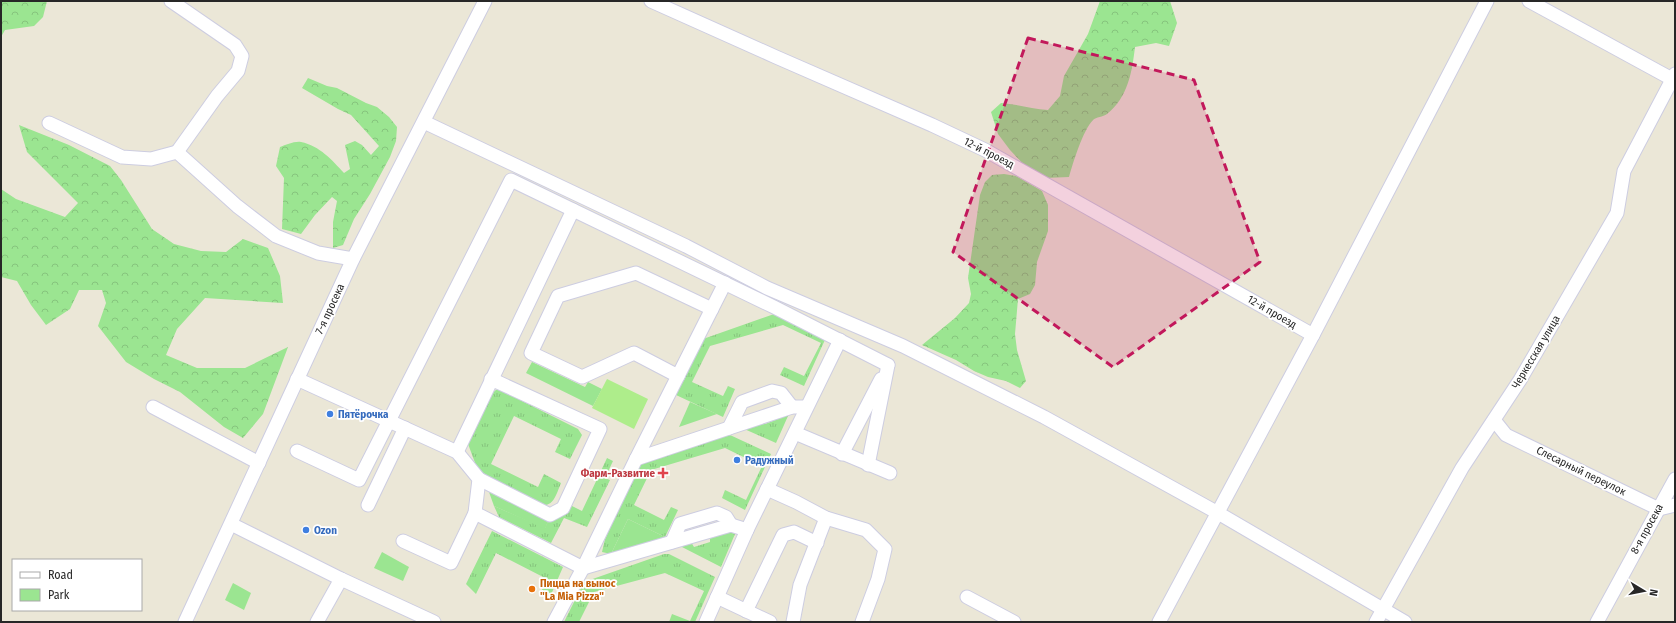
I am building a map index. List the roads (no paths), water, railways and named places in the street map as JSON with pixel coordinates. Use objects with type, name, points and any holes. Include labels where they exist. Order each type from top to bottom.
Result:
[{"type":"street","points":[[49,124],[122,157],[151,159],[177,152],[217,96],[238,71],[242,56],[235,45],[171,1]]},
{"type":"street","name":"7-я просека","points":[[185,622],[353,259],[485,1]]},
{"type":"street","name":"12-й проезд","points":[[651,1],[932,124],[985,150],[1312,335]]},
{"type":"street","points":[[1159,622],[1218,513],[1487,1]]},
{"type":"street","points":[[1529,1],[1674,76]]},
{"type":"street","name":"Черкесская улица","points":[[1376,622],[1462,468],[1520,380],[1617,213],[1624,171],[1674,76]]},
{"type":"street","points":[[424,122],[686,246],[767,288],[903,346],[1044,417],[1218,513],[1405,622]]},
{"type":"street","points":[[177,152],[237,206],[276,236],[318,253],[353,259]]},
{"type":"street","points":[[297,451],[359,480],[511,180],[725,283],[888,365]]},
{"type":"street","points":[[457,452],[573,210]]},
{"type":"street","points":[[678,376],[634,354],[582,378],[531,353],[558,296],[636,273],[712,309]]},
{"type":"street","points":[[554,622],[583,568],[725,283]]},
{"type":"street","points":[[706,622],[747,530],[840,340]]},
{"type":"street","points":[[842,454],[888,365]]},
{"type":"street","points":[[868,465],[888,365]]},
{"type":"street","points":[[297,379],[457,452],[479,479],[550,514],[562,508],[600,428],[491,379]]},
{"type":"street","points":[[729,428],[742,402],[772,391],[781,393],[792,408]]},
{"type":"street","points":[[154,407],[259,462]]},
{"type":"street","points":[[636,459],[792,408],[806,407]]},
{"type":"street","name":"Слесарный переулок","points":[[1494,420],[1506,435],[1659,508]]},
{"type":"street","points":[[368,505],[405,428]]},
{"type":"street","points":[[795,433],[890,473]]},
{"type":"street","points":[[403,541],[451,563],[475,513],[479,479]]},
{"type":"street","name":"8-я просека","points":[[1597,622],[1675,479]]},
{"type":"street","points":[[767,489],[826,518],[866,530],[885,550],[878,579],[862,622]]},
{"type":"street","points":[[1659,508],[1675,505]]},
{"type":"street","points":[[475,513],[583,568],[731,525],[747,530]]},
{"type":"street","points":[[793,622],[800,585],[826,518]]},
{"type":"street","points":[[231,524],[341,579],[432,622]]},
{"type":"street","points":[[746,611],[783,535],[794,532],[816,543]]},
{"type":"street","points":[[317,622],[341,579]]},
{"type":"street","points":[[717,597],[770,622]]},
{"type":"street","points":[[967,597],[1014,622]]},
{"type":"place","name":"Пятёрочка","points":[[330,414]]},
{"type":"place","name":"Радужный","points":[[737,460]]},
{"type":"place","name":"Фарм-Развитие","points":[[663,473]]},
{"type":"place","name":"Ozon","points":[[306,530]]},
{"type":"place","name":"Пицца на вынос \"La Mia Pizza\"","points":[[532,589]]}]
